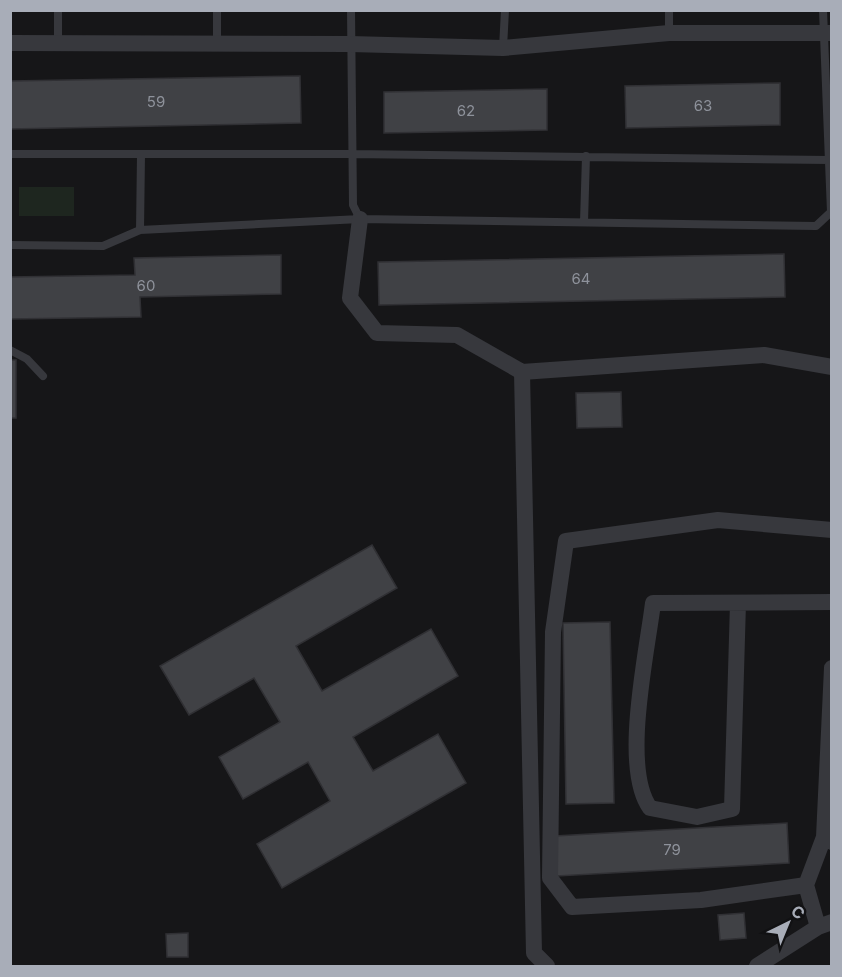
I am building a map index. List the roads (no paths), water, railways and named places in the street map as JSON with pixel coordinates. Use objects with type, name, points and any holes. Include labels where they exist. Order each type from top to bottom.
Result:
[{"type":"street","points":[[10,43],[350,44],[503,48],[669,33],[828,33]]},
{"type":"street","points":[[360,219],[350,298],[377,333],[457,335],[522,372],[764,355],[831,367]]},
{"type":"street","points":[[522,372],[534,953],[547,966]]},
{"type":"street","points":[[806,885],[701,900],[572,908],[550,878],[553,632],[566,541],[718,520],[831,530]]},
{"type":"street","points":[[738,603],[732,810],[697,817],[650,807],[642,796],[635,745],[653,603],[831,602]]},
{"type":"street","points":[[806,885],[828,839],[831,668]]},
{"type":"street","points":[[757,966],[825,925],[806,885]]},
{"type":"lane","points":[[58,10],[58,43]]},
{"type":"lane","points":[[217,10],[217,44]]},
{"type":"lane","points":[[351,10],[353,206],[360,219]]},
{"type":"lane","points":[[503,48],[505,10]]},
{"type":"lane","points":[[669,10],[669,33]]},
{"type":"lane","points":[[10,245],[103,246],[140,230],[360,219],[816,226],[831,212],[828,33],[823,10]]},
{"type":"lane","points":[[10,154],[352,154],[830,160]]},
{"type":"lane","points":[[140,230],[141,155]]},
{"type":"lane","points":[[584,222],[586,156]]},
{"type":"lane","points":[[10,350],[27,359],[43,376]]}]
